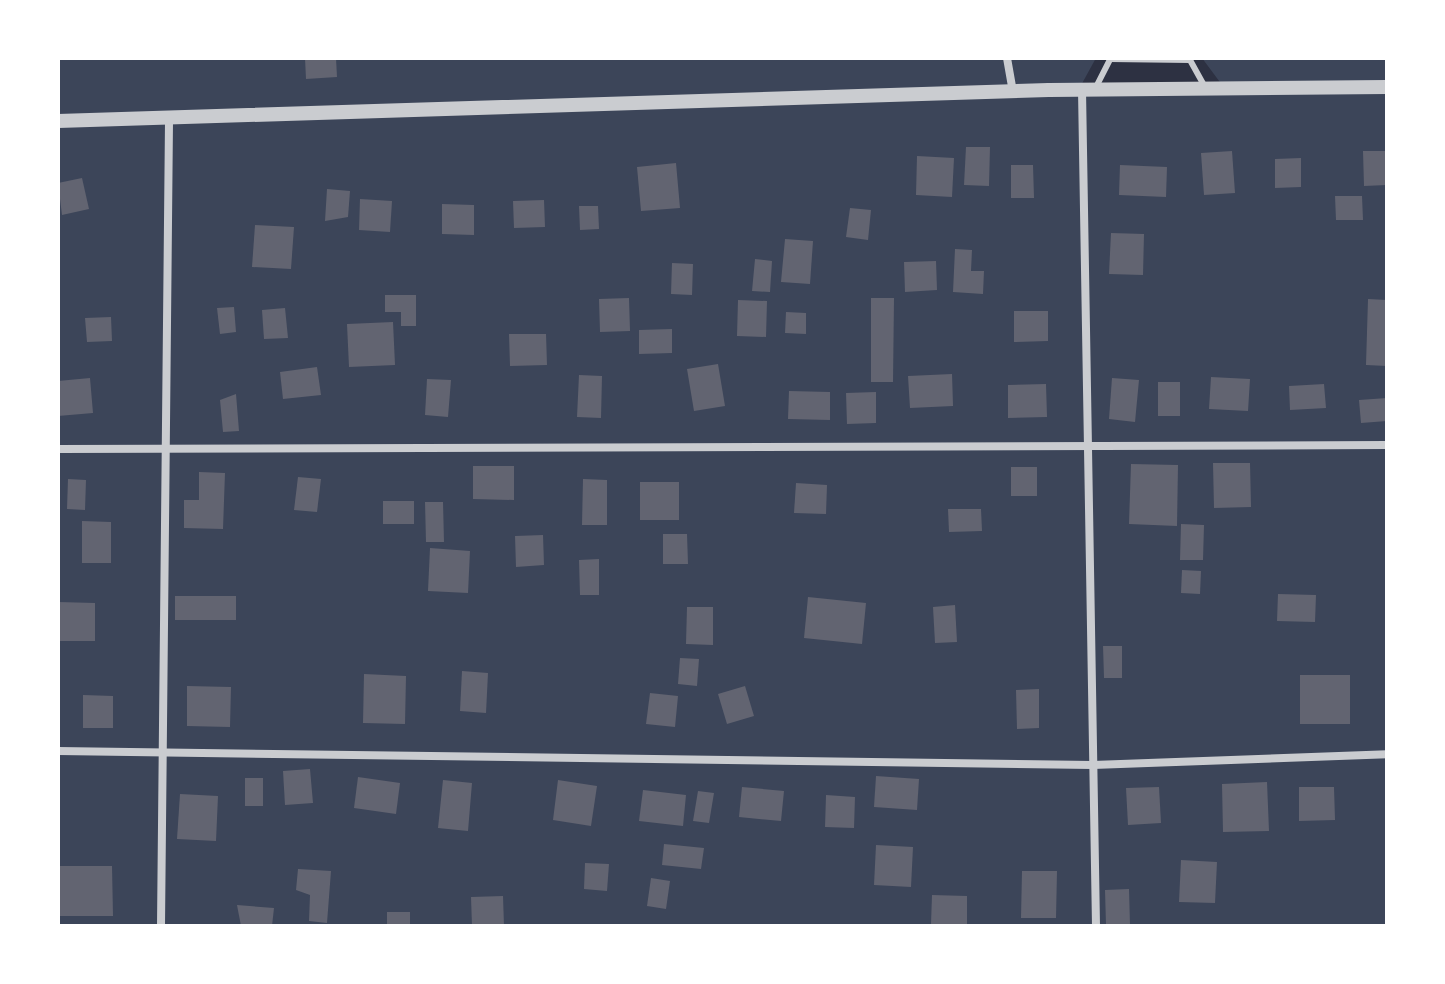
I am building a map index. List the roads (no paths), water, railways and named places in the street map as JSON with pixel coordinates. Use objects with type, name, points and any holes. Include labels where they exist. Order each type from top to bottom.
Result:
[{"type":"street","points":[[1007,58],[1013,91]]},
{"type":"street","points":[[58,121],[169,120],[1013,91],[1387,87]]},
{"type":"street","points":[[1088,90],[1096,926]]},
{"type":"street","points":[[161,926],[159,753],[169,120]]},
{"type":"street","points":[[58,449],[1091,449],[1387,445]]},
{"type":"street","points":[[58,751],[1093,765],[1387,754]]},
{"type":"lane","points":[[1088,90],[1110,59],[1190,60],[1207,90]]}]
